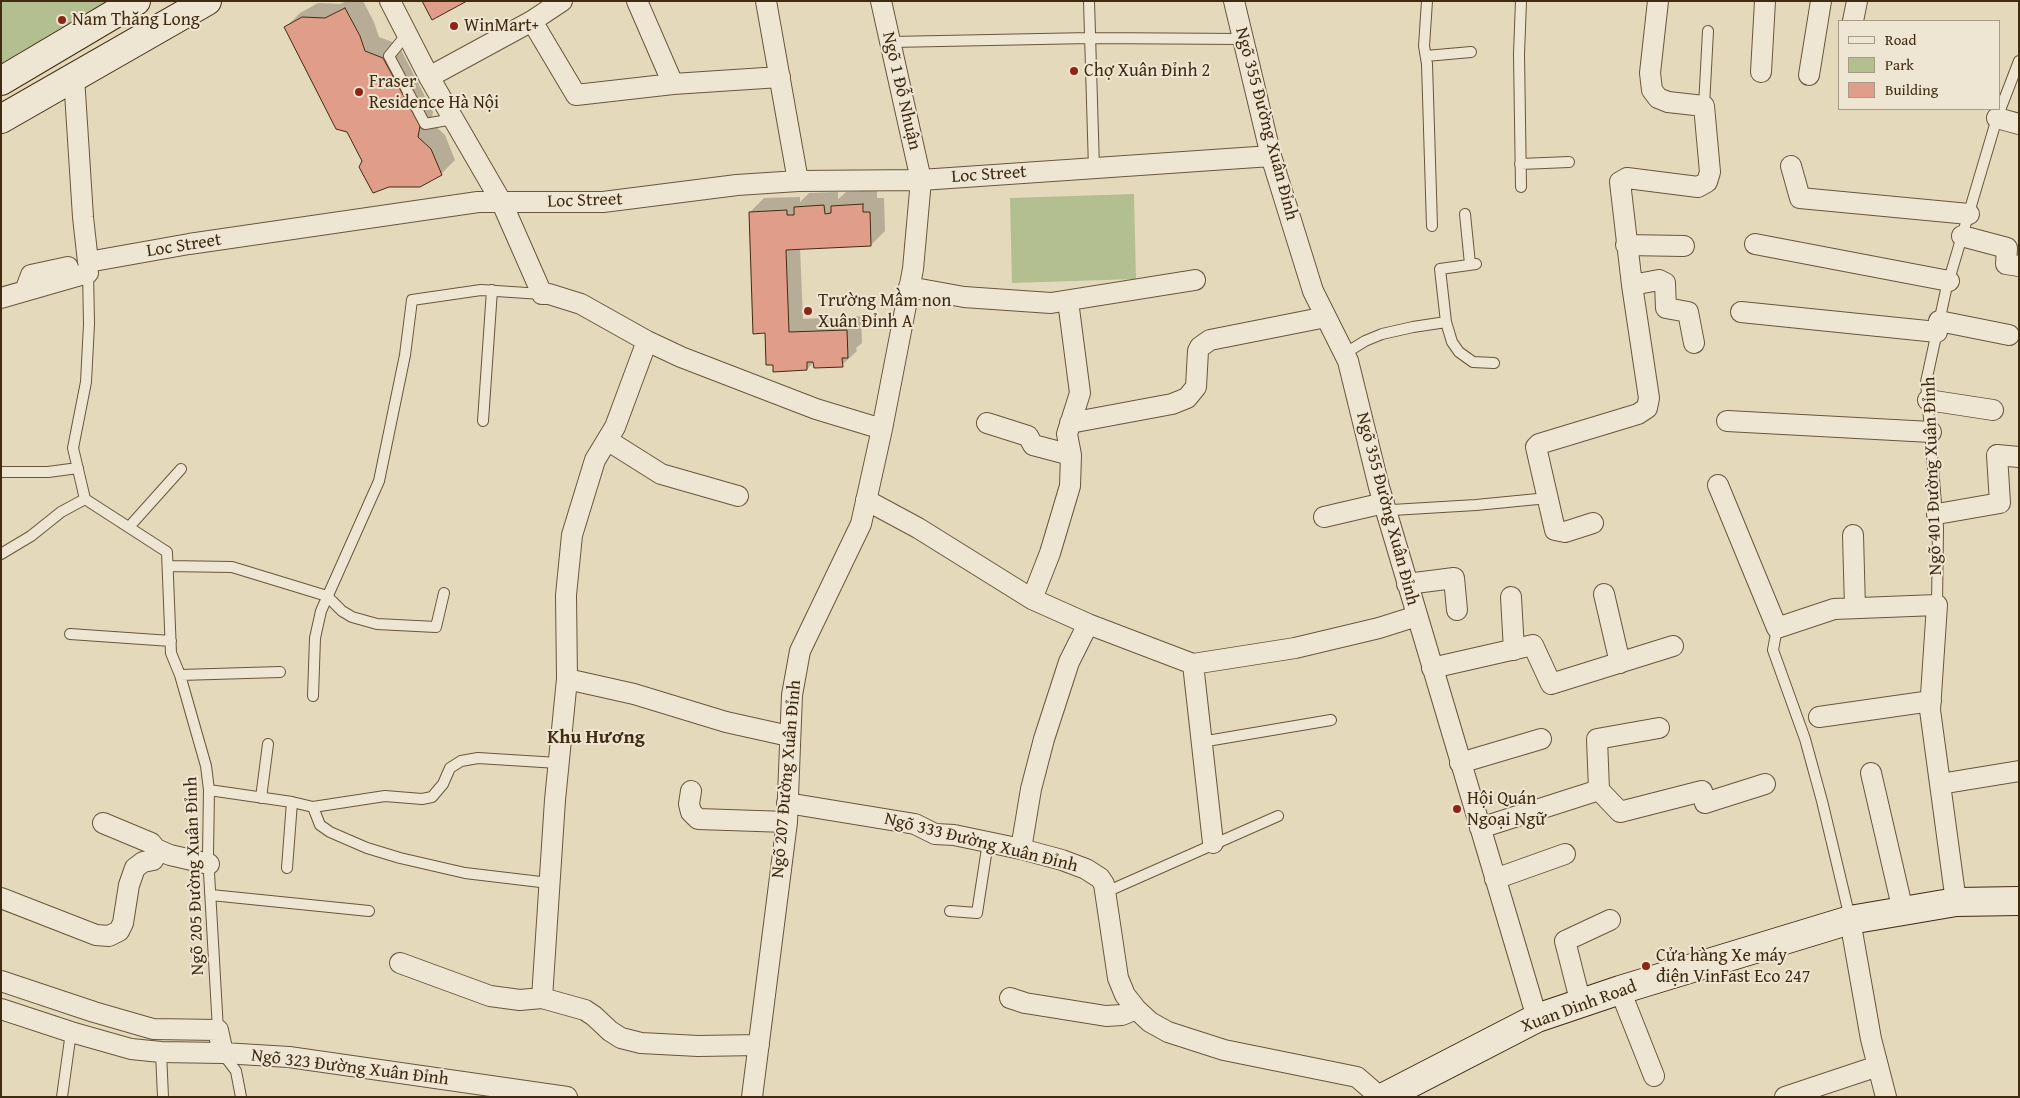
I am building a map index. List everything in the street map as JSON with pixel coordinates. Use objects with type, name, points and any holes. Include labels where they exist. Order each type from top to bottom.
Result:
[{"type":"street","points":[[1,81],[136,1]]},
{"type":"street","points":[[1,119],[207,1]]},
{"type":"street","points":[[390,1],[429,77],[502,202],[542,294],[549,294],[581,304],[647,341],[681,357],[816,408],[882,428]]},
{"type":"street","points":[[429,77],[532,21],[562,1]]},
{"type":"street","points":[[637,1],[673,84]]},
{"type":"street","points":[[766,1],[798,181]]},
{"type":"street","name":"Ngõ 1 Đỗ Nhuận","points":[[881,1],[921,180]]},
{"type":"street","name":"Ngõ 355 Đường Xuân Đỉnh","points":[[1234,1],[1271,156],[1313,290],[1348,361],[1385,506],[1537,1018]]},
{"type":"street","points":[[1594,523],[1565,532],[1555,530],[1536,448],[1539,444],[1638,414],[1647,408],[1649,398],[1626,245],[1620,182],[1623,179],[1698,188],[1707,182],[1710,172],[1704,106],[1668,102],[1658,98],[1652,90],[1650,73],[1658,1]]},
{"type":"street","points":[[1761,72],[1765,1]]},
{"type":"street","points":[[1809,75],[1821,1]]},
{"type":"street","points":[[1853,20],[1857,1]]},
{"type":"street","points":[[532,21],[576,95],[673,84],[780,77]]},
{"type":"street","points":[[74,77],[88,268]]},
{"type":"street","points":[[1997,118],[2019,124]]},
{"type":"street","name":"Loc Street","points":[[1,298],[25,291],[31,276],[88,268],[189,244],[478,202],[603,202],[737,186],[798,181],[921,180],[1271,156]]},
{"type":"street","points":[[1791,166],[1800,198],[1969,214]]},
{"type":"street","name":"Ngõ 207 Đường Xuân Đỉnh","points":[[752,1097],[787,813],[792,695],[800,650],[861,524],[913,269],[921,180]]},
{"type":"street","points":[[1962,236],[2008,248],[2006,264],[2019,266]]},
{"type":"street","points":[[1755,244],[1949,280]]},
{"type":"street","points":[[1626,245],[1684,246]]},
{"type":"street","points":[[909,287],[964,297],[1051,303],[1195,280]]},
{"type":"street","points":[[1632,286],[1659,280],[1665,283],[1666,308],[1688,312],[1694,343]]},
{"type":"street","points":[[1032,599],[1050,553],[1070,486],[1071,455],[1067,434],[1080,393],[1068,300]]},
{"type":"street","points":[[1741,312],[1938,327],[2009,335]]},
{"type":"street","points":[[1070,423],[1163,406],[1187,398],[1196,387],[1198,351],[1200,347],[1210,340],[1326,317]]},
{"type":"street","points":[[542,998],[558,763],[567,679],[566,595],[572,535],[595,460],[615,426],[647,341]]},
{"type":"street","points":[[1928,400],[1993,410]]},
{"type":"street","points":[[1727,421],[1931,432]]},
{"type":"street","points":[[988,423],[1028,436],[1033,445],[1071,455]]},
{"type":"street","points":[[607,440],[661,474],[738,496]]},
{"type":"street","points":[[1937,514],[2000,503],[1997,455],[2019,456]]},
{"type":"street","points":[[1718,485],[1777,628],[1834,609],[1937,605]]},
{"type":"street","points":[[866,500],[918,528],[1032,599],[1088,624],[1193,664],[1296,648],[1379,628],[1417,616]]},
{"type":"street","points":[[1324,517],[1385,506]]},
{"type":"street","points":[[1853,535],[1855,608]]},
{"type":"street","points":[[1408,584],[1454,578],[1457,610]]},
{"type":"street","points":[[1604,594],[1620,663]]},
{"type":"street","points":[[1511,597],[1514,650]]},
{"type":"street","name":"Ngõ 401 Đường Xuân Đỉnh","points":[[1937,605],[1930,710],[1956,902]]},
{"type":"street","points":[[1021,849],[1030,789],[1044,738],[1069,662],[1088,624]]},
{"type":"street","points":[[1432,668],[1533,645],[1551,684],[1673,646]]},
{"type":"street","points":[[1193,664],[1213,843]]},
{"type":"street","points":[[567,679],[634,694],[726,722],[789,736]]},
{"type":"street","points":[[1819,717],[1931,700]]},
{"type":"street","points":[[1659,728],[1597,740],[1599,790],[1620,812],[1702,791],[1705,803],[1765,784]]},
{"type":"street","points":[[1460,763],[1541,739]]},
{"type":"street","points":[[1940,784],[2019,771]]},
{"type":"street","points":[[1871,773],[1903,911]]},
{"type":"street","points":[[1480,828],[1599,790]]},
{"type":"street","name":"Ngõ 333 Đường Xuân Đỉnh","points":[[690,791],[688,804],[691,812],[698,819],[787,813],[901,822],[922,826],[935,834],[1021,849],[1062,860],[1086,869],[1100,878],[1106,892],[1118,978],[1125,995],[1150,1022],[1168,1032],[1224,1050],[1357,1077],[1382,1097]]},
{"type":"street","points":[[103,823],[151,843],[156,849],[170,855],[209,864]]},
{"type":"street","points":[[1,898],[96,935],[113,935],[121,928],[129,885],[135,868],[142,862],[153,860],[156,855],[156,849]]},
{"type":"street","points":[[1495,878],[1565,854]]},
{"type":"street","name":"Xuan Dinh Road","points":[[1382,1097],[1537,1018],[1620,990],[1850,920],[1956,902],[2019,901]]},
{"type":"street","points":[[1581,1004],[1565,941],[1610,920]]},
{"type":"street","points":[[1850,920],[1871,1039],[1886,1097]]},
{"type":"street","points":[[400,963],[490,996],[520,1000],[542,998],[585,1010],[621,1038],[641,1043],[698,1046],[759,1046]]},
{"type":"street","points":[[1,1005],[4,982],[94,1012],[153,1029],[218,1030],[223,1053]]},
{"type":"street","points":[[1620,990],[1654,1076]]},
{"type":"street","points":[[1010,998],[1025,1003],[1106,1016],[1114,1016],[1136,1009]]},
{"type":"street","name":"Ngõ 323 Đường Xuân Đỉnh","points":[[1,1009],[131,1049],[289,1057],[567,1097]]},
{"type":"street","points":[[1785,1097],[1878,1066]]},
{"type":"lane","points":[[1089,1],[1094,168]]},
{"type":"lane","points":[[1426,1],[1424,46],[1426,56],[1432,226]]},
{"type":"lane","points":[[1521,1],[1519,54],[1521,187]]},
{"type":"lane","points":[[1704,106],[1708,31]]},
{"type":"lane","points":[[407,34],[389,56],[425,124],[453,119]]},
{"type":"lane","points":[[891,42],[1090,38],[1243,38]]},
{"type":"lane","points":[[1426,56],[1471,52]]},
{"type":"lane","name":"Ngõ 401 Đường Xuân Đỉnh","points":[[1937,605],[1937,514],[1926,382],[1949,280],[1997,118],[2019,61]]},
{"type":"lane","points":[[1520,164],[1569,162]]},
{"type":"lane","points":[[1465,214],[1473,264],[1440,269],[1446,322],[1452,342],[1459,352],[1473,362],[1494,363]]},
{"type":"lane","points":[[1,554],[31,536],[61,512],[85,499],[73,448],[86,382],[89,324],[88,268]]},
{"type":"lane","points":[[313,696],[315,638],[321,611],[379,481],[405,355],[412,300],[480,290],[542,294]]},
{"type":"lane","points":[[483,422],[492,290]]},
{"type":"lane","points":[[1344,354],[1365,341],[1382,334],[1446,322]]},
{"type":"lane","points":[[1,472],[48,472],[78,468]]},
{"type":"lane","points":[[129,528],[181,469]]},
{"type":"lane","points":[[1385,506],[1392,510],[1548,498]]},
{"type":"lane","name":"Ngõ 205 Đường Xuân Đỉnh","points":[[85,499],[167,552],[171,653],[180,675],[206,766],[218,1030]]},
{"type":"lane","points":[[168,566],[232,567],[328,596],[342,610],[363,621],[377,624],[436,627],[444,593]]},
{"type":"lane","points":[[1777,628],[1773,650],[1810,757],[1850,920]]},
{"type":"lane","points":[[70,634],[171,641]]},
{"type":"lane","points":[[180,675],[280,672]]},
{"type":"lane","points":[[1201,742],[1331,720]]},
{"type":"lane","points":[[261,798],[268,744]]},
{"type":"lane","points":[[208,790],[292,802],[313,807],[384,796],[422,800],[432,797],[443,784],[450,768],[461,761],[478,758],[558,763]]},
{"type":"lane","points":[[287,868],[292,802]]},
{"type":"lane","points":[[313,807],[320,826],[367,848],[400,858],[465,873],[549,883]]},
{"type":"lane","points":[[1106,892],[1213,843],[1278,816]]},
{"type":"lane","points":[[950,910],[977,913],[988,842]]},
{"type":"lane","points":[[212,895],[369,910]]},
{"type":"lane","points":[[62,1097],[71,1032]]},
{"type":"lane","points":[[161,1052],[163,1097]]},
{"type":"lane","points":[[223,1053],[236,1071],[241,1097]]},
{"type":"green space","points":[[1,1],[113,1],[1,66]]},
{"type":"green space","points":[[1134,194],[1136,279],[1012,283],[1010,198]]},
{"type":"building","points":[[422,1],[467,1],[432,20]]},
{"type":"building","name":"Fraser Residence Hà Nội","points":[[345,8],[360,36],[365,51],[383,58],[420,126],[418,137],[431,149],[442,175],[420,187],[389,187],[373,193],[359,167],[362,161],[347,132],[336,129],[284,27],[302,17],[325,18]]},
{"type":"building","points":[[863,204],[863,212],[870,212],[871,246],[786,250],[789,332],[847,330],[848,358],[842,358],[843,367],[814,368],[813,362],[807,362],[807,370],[773,372],[773,365],[766,365],[765,333],[753,334],[749,212],[787,210],[787,215],[794,215],[794,207],[824,205],[825,214],[831,213],[831,206]]},
{"type":"place","name":"Nam Thăng Long","points":[[62,20]]},
{"type":"place","name":"WinMart+","points":[[454,26]]},
{"type":"place","name":"Chợ Xuân Đỉnh 2","points":[[1074,71]]},
{"type":"place","name":"Fraser Residence Hà Nội","points":[[359,92]]},
{"type":"place","name":"Trường Mầm non Xuân Đỉnh A","points":[[808,311]]},
{"type":"place","name":"Hội Quán Ngoại Ngữ","points":[[1457,809]]},
{"type":"place","name":"Cửa hàng Xe máy điện VinFast Eco 247","points":[[1646,966]]},
{"type":"district","name":"Khu Hương","points":[[596,738]]}]
